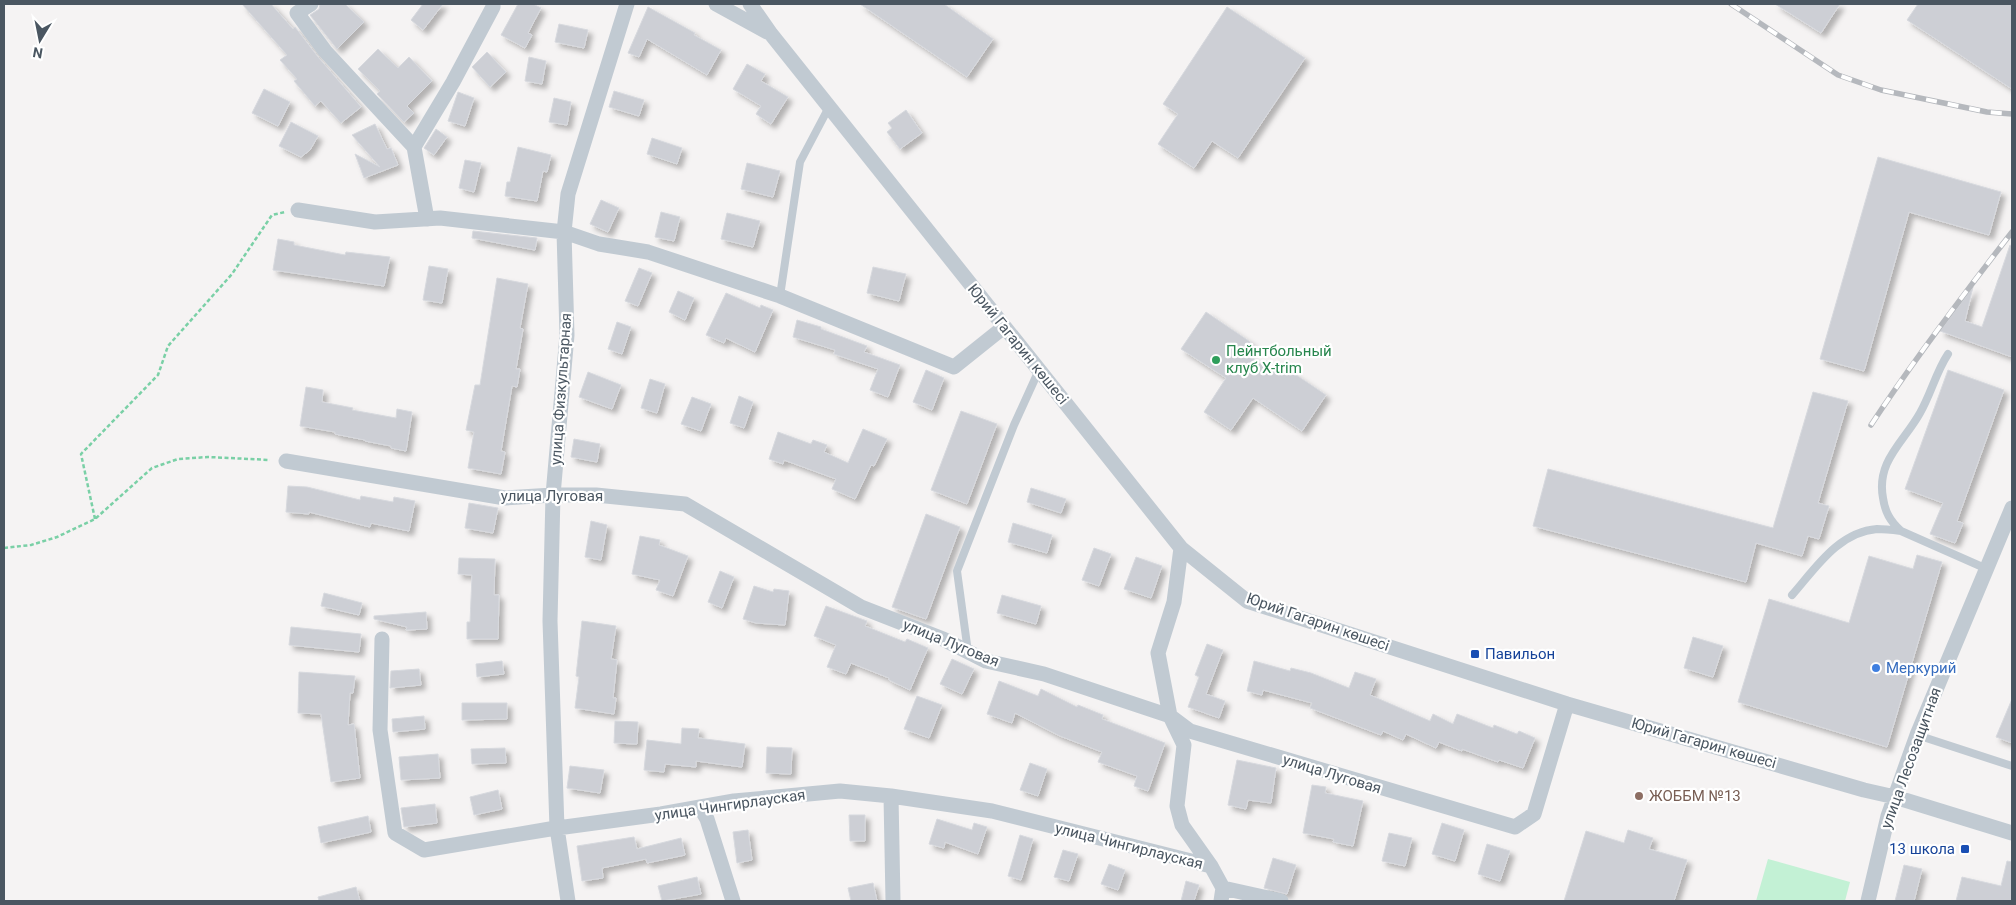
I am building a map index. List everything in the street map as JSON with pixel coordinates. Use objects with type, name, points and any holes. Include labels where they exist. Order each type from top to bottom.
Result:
[{"type":"street","points":[[311,4],[297,13],[325,51],[414,147],[427,219]]},
{"type":"street","points":[[414,147],[453,82],[493,4]]},
{"type":"street","name":"улица Физкультарная","points":[[568,901],[557,828],[550,621],[554,494],[567,335],[564,232],[568,194],[627,4]]},
{"type":"street","name":"Юрий Гагарин көшесі","points":[[716,4],[771,34]]},
{"type":"street","name":"Юрий Гагарин көшесі","points":[[750,4],[771,34],[1181,548],[1247,601],[1567,704],[1864,790],[1895,797],[2012,833]]},
{"type":"street","points":[[298,210],[375,222],[440,218],[564,232],[599,244],[648,252],[780,296],[954,367],[1004,327]]},
{"type":"street","name":"улица Луговая","points":[[286,462],[505,498],[554,494],[596,495],[685,504],[861,606],[943,639],[986,661],[1044,674],[1170,716],[1190,731],[1515,827],[1534,814],[1567,704]]},
{"type":"street","name":"улица Лесозащитная","points":[[1868,901],[1877,859],[1895,797],[1917,735],[2012,508]]},
{"type":"street","points":[[1181,548],[1174,602],[1158,654],[1170,716],[1184,745],[1177,806],[1178,812],[1182,825],[1211,866],[1222,894],[1281,901]]},
{"type":"street","name":"улица Чингирлауская","points":[[382,639],[380,730],[394,833],[424,850],[734,801],[840,791],[891,796],[992,812],[1211,866]]},
{"type":"street","points":[[891,796],[893,901]]},
{"type":"street","points":[[700,807],[707,819],[733,901]]},
{"type":"lane","points":[[780,296],[800,162],[829,107]]},
{"type":"lane","points":[[1900,531],[1885,510],[1880,484],[1883,471],[1890,454],[1908,433],[1921,411],[1940,366],[1948,354]]},
{"type":"lane","points":[[968,652],[957,571],[1014,425],[1039,370]]},
{"type":"lane","points":[[1792,595],[1837,544],[1858,534],[1876,529],[1900,531],[1987,569]]},
{"type":"lane","points":[[1917,735],[2012,766]]},
{"type":"path","points":[[95,519],[81,454],[158,375],[168,346],[232,274],[272,215],[298,210]]},
{"type":"path","points":[[4,548],[31,546],[57,537],[95,519],[152,468],[178,459],[234,458],[286,462]]},
{"type":"green space","points":[[1768,859],[1850,882],[1845,901],[1756,901]]},
{"type":"building","points":[[242,4],[271,4],[293,29],[295,27],[361,107],[341,123],[321,101],[315,106],[294,81],[297,79],[280,60],[287,55]]},
{"type":"building","points":[[320,4],[345,4],[364,22],[337,49],[310,15],[319,9]]},
{"type":"building","points":[[423,4],[443,4],[423,30],[411,20]]},
{"type":"building","points":[[518,4],[533,4],[541,8],[528,33],[532,35],[525,48],[501,35]]},
{"type":"building","points":[[860,4],[944,4],[993,39],[967,77]]},
{"type":"building","points":[[1775,4],[1840,4],[1821,33]]},
{"type":"building","points":[[1918,4],[2012,4],[2012,89],[1907,20]]},
{"type":"building","points":[[648,7],[721,50],[707,75],[647,39],[639,57],[628,53]]},
{"type":"building","points":[[1227,7],[1305,58],[1238,158],[1212,141],[1194,168],[1158,144],[1178,114],[1163,104]]},
{"type":"building","points":[[559,24],[588,30],[584,48],[555,42]]},
{"type":"building","points":[[378,49],[398,68],[409,57],[432,81],[407,106],[414,113],[404,122],[377,94],[380,91],[358,69]]},
{"type":"building","points":[[487,52],[506,72],[490,87],[472,67]]},
{"type":"building","points":[[529,57],[546,61],[542,84],[525,81]]},
{"type":"building","points":[[747,64],[765,74],[761,81],[788,97],[771,124],[756,114],[761,106],[733,89]]},
{"type":"building","points":[[264,89],[290,102],[278,126],[252,113]]},
{"type":"building","points":[[614,91],[644,100],[639,116],[609,107]]},
{"type":"building","points":[[458,92],[474,98],[465,126],[448,121]]},
{"type":"building","points":[[554,98],[571,102],[567,125],[549,122]]},
{"type":"building","points":[[906,110],[922,133],[900,149],[887,132],[892,128],[888,123]]},
{"type":"building","points":[[291,122],[318,136],[310,150],[301,157],[279,146]]},
{"type":"building","points":[[375,124],[387,149],[391,148],[398,165],[364,178],[355,154],[380,167],[352,135]]},
{"type":"building","points":[[436,129],[447,137],[434,155],[424,148]]},
{"type":"building","points":[[652,138],[682,148],[677,164],[647,154]]},
{"type":"building","points":[[518,147],[551,155],[547,172],[543,171],[537,201],[505,196],[507,182],[510,182]]},
{"type":"building","points":[[1878,157],[2001,192],[1989,235],[1909,212],[1864,371],[1820,359]]},
{"type":"building","points":[[465,160],[481,163],[474,192],[459,188]]},
{"type":"building","points":[[747,163],[780,171],[773,197],[741,189]]},
{"type":"building","points":[[601,200],[619,208],[608,232],[590,224]]},
{"type":"building","points":[[661,212],[680,217],[674,241],[655,237]]},
{"type":"building","points":[[727,213],[760,221],[753,247],[721,239]]},
{"type":"building","points":[[473,231],[537,238],[535,250],[472,238]]},
{"type":"building","points":[[278,239],[294,242],[294,245],[345,255],[346,252],[390,257],[384,286],[273,270]]},
{"type":"building","points":[[2010,245],[2012,246],[2012,357],[1940,331],[1973,287],[1965,321],[1982,327]]},
{"type":"building","points":[[429,266],[448,269],[442,303],[423,300]]},
{"type":"building","points":[[873,267],[906,274],[899,301],[867,293]]},
{"type":"building","points":[[639,268],[652,273],[638,306],[625,301]]},
{"type":"building","points":[[497,278],[528,284],[520,328],[523,329],[516,369],[520,369],[517,387],[512,386],[501,451],[505,452],[501,474],[468,468],[474,432],[466,430],[475,385],[480,385]]},
{"type":"building","points":[[678,291],[694,298],[685,320],[669,312]]},
{"type":"building","points":[[726,293],[760,308],[761,305],[773,310],[755,352],[726,338],[724,343],[706,335]]},
{"type":"building","points":[[1206,312],[1252,343],[1245,353],[1271,371],[1277,362],[1326,395],[1302,431],[1253,398],[1231,430],[1204,412],[1226,378],[1181,349]]},
{"type":"building","points":[[797,320],[821,327],[821,329],[867,346],[864,352],[900,365],[888,397],[870,390],[878,369],[834,354],[835,350],[793,337]]},
{"type":"building","points":[[617,322],[631,327],[622,354],[608,349]]},
{"type":"building","points":[[926,370],[944,378],[932,410],[913,402]]},
{"type":"building","points":[[1948,370],[2004,390],[1957,521],[1963,523],[1955,543],[1930,534],[1943,503],[1905,489]]},
{"type":"building","points":[[588,372],[621,385],[612,409],[579,397]]},
{"type":"building","points":[[650,379],[665,384],[657,413],[641,408]]},
{"type":"building","points":[[306,387],[323,390],[322,402],[353,408],[352,410],[396,418],[397,409],[412,412],[406,451],[335,434],[335,432],[300,426]]},
{"type":"building","points":[[1813,392],[1848,401],[1818,503],[1829,506],[1819,539],[1808,536],[1802,556],[1756,543],[1746,582],[1533,526],[1548,469],[1773,528]]},
{"type":"building","points":[[739,396],[753,402],[744,428],[730,423]]},
{"type":"building","points":[[692,397],[711,404],[701,431],[681,424]]},
{"type":"building","points":[[961,411],[997,424],[967,504],[931,490]]},
{"type":"building","points":[[863,429],[887,439],[874,466],[871,465],[855,499],[832,489],[836,479],[784,460],[783,464],[769,459],[778,432],[811,444],[813,440],[827,445],[824,452],[848,463]]},
{"type":"building","points":[[574,439],[600,444],[597,462],[571,457]]},
{"type":"building","points":[[288,486],[307,487],[360,500],[361,496],[393,502],[394,497],[415,501],[409,531],[371,523],[370,527],[309,512],[309,514],[286,512]]},
{"type":"building","points":[[1031,488],[1066,499],[1061,513],[1027,502]]},
{"type":"building","points":[[469,503],[498,508],[493,533],[465,528]]},
{"type":"building","points":[[926,514],[960,527],[926,619],[892,607]]},
{"type":"building","points":[[591,521],[607,525],[601,560],[585,557]]},
{"type":"building","points":[[1013,523],[1052,535],[1047,553],[1008,542]]},
{"type":"building","points":[[640,536],[660,540],[659,545],[688,556],[673,596],[656,590],[660,580],[632,574]]},
{"type":"building","points":[[1094,548],[1111,554],[1099,586],[1082,580]]},
{"type":"building","points":[[1917,555],[1942,562],[1887,747],[1738,702],[1769,599],[1849,623],[1869,556],[1913,569]]},
{"type":"building","points":[[1136,557],[1162,566],[1151,598],[1124,589]]},
{"type":"building","points":[[459,558],[495,559],[494,595],[499,595],[498,639],[467,639],[467,622],[470,622],[472,575],[458,574]]},
{"type":"building","points":[[720,571],[734,577],[722,608],[708,602]]},
{"type":"building","points":[[754,586],[773,592],[774,589],[789,591],[785,625],[756,623],[743,619]]},
{"type":"building","points":[[324,593],[362,603],[359,615],[321,606]]},
{"type":"building","points":[[1002,595],[1041,606],[1036,624],[997,613]]},
{"type":"building","points":[[826,606],[867,621],[865,626],[905,642],[907,639],[928,648],[910,690],[889,680],[889,678],[851,663],[846,674],[827,667],[836,645],[814,636]]},
{"type":"building","points":[[426,612],[427,629],[406,630],[407,627],[374,619],[374,616]]},
{"type":"building","points":[[582,621],[616,626],[611,659],[617,660],[613,698],[616,698],[614,714],[575,708],[579,677],[576,676]]},
{"type":"building","points":[[291,627],[361,634],[359,652],[289,645]]},
{"type":"building","points":[[1693,637],[1723,646],[1713,677],[1684,668]]},
{"type":"building","points":[[1207,644],[1223,650],[1206,694],[1225,701],[1219,718],[1188,707],[1199,677],[1195,675]]},
{"type":"building","points":[[952,659],[974,669],[962,694],[940,684]]},
{"type":"building","points":[[502,661],[504,674],[477,677],[476,664]]},
{"type":"building","points":[[1254,661],[1290,671],[1291,668],[1311,673],[1349,688],[1355,672],[1376,679],[1370,695],[1430,721],[1433,714],[1453,724],[1457,714],[1493,728],[1494,725],[1517,734],[1519,731],[1535,738],[1523,768],[1499,760],[1498,762],[1462,749],[1462,751],[1439,742],[1436,748],[1406,734],[1403,740],[1383,731],[1381,735],[1310,708],[1312,703],[1263,690],[1262,695],[1247,691]]},
{"type":"building","points":[[419,669],[421,685],[390,688],[391,671]]},
{"type":"building","points":[[299,672],[355,676],[353,693],[350,693],[348,725],[354,724],[360,778],[331,782],[321,714],[298,713]]},
{"type":"building","points":[[999,681],[1038,696],[1041,689],[1077,707],[1078,705],[1103,715],[1102,719],[1165,743],[1148,791],[1134,786],[1137,776],[1098,762],[1102,752],[1060,736],[1015,713],[1012,723],[987,714]]},
{"type":"building","points":[[917,696],[942,705],[929,738],[904,729]]},
{"type":"building","points":[[2012,699],[2012,743],[1996,737]]},
{"type":"building","points":[[462,703],[507,703],[507,719],[462,720]]},
{"type":"building","points":[[424,716],[425,729],[393,732],[392,719]]},
{"type":"building","points":[[615,721],[638,722],[637,744],[614,743]]},
{"type":"building","points":[[682,728],[699,729],[698,738],[745,744],[742,767],[696,761],[696,767],[665,764],[664,772],[644,770],[647,740],[681,744]]},
{"type":"building","points":[[767,747],[792,748],[791,774],[766,773]]},
{"type":"building","points":[[505,748],[506,763],[472,764],[471,749]]},
{"type":"building","points":[[438,754],[440,778],[401,780],[399,757]]},
{"type":"building","points":[[1237,760],[1276,768],[1271,803],[1248,800],[1246,809],[1228,805]]},
{"type":"building","points":[[1030,763],[1047,769],[1038,796],[1020,790]]},
{"type":"building","points":[[570,766],[604,770],[600,793],[567,788]]},
{"type":"building","points":[[1312,785],[1326,787],[1325,793],[1363,801],[1353,846],[1333,842],[1334,839],[1303,833]]},
{"type":"building","points":[[498,790],[502,809],[474,815],[470,797]]},
{"type":"building","points":[[435,804],[437,823],[404,827],[401,808]]},
{"type":"building","points":[[849,815],[865,815],[865,841],[850,841]]},
{"type":"building","points":[[368,816],[371,832],[321,843],[318,827]]},
{"type":"building","points":[[937,819],[972,830],[974,823],[987,827],[978,854],[945,842],[944,848],[929,844]]},
{"type":"building","points":[[1442,823],[1464,830],[1455,861],[1432,854]]},
{"type":"building","points":[[748,830],[752,860],[737,863],[733,832]]},
{"type":"building","points":[[1628,830],[1653,838],[1649,849],[1687,860],[1674,901],[1564,901],[1586,831],[1624,843]]},
{"type":"building","points":[[1389,833],[1412,838],[1405,866],[1382,861]]},
{"type":"building","points":[[1020,835],[1033,839],[1021,880],[1008,876]]},
{"type":"building","points":[[634,837],[637,849],[681,838],[685,855],[647,863],[646,859],[602,868],[603,878],[582,881],[577,846]]},
{"type":"building","points":[[1487,844],[1510,851],[1500,881],[1478,874]]},
{"type":"building","points":[[1063,850],[1078,854],[1069,881],[1054,877]]},
{"type":"building","points":[[1273,858],[1296,865],[1287,894],[1264,888]]},
{"type":"building","points":[[2007,861],[2012,862],[2012,901],[1956,901],[1962,877],[2001,886]]},
{"type":"building","points":[[1109,864],[1125,870],[1118,890],[1101,884]]},
{"type":"building","points":[[1904,865],[1922,869],[1914,901],[1895,901]]},
{"type":"building","points":[[697,877],[701,894],[662,901],[658,886]]},
{"type":"building","points":[[1186,881],[1199,885],[1194,901],[1181,901]]},
{"type":"building","points":[[873,883],[877,901],[851,901],[848,888]]},
{"type":"building","points":[[356,887],[360,901],[319,901],[318,897]]},
{"type":"railway","points":[[1731,4],[1838,75],[1881,90],[1987,112],[2012,114]]},
{"type":"railway","points":[[1871,425],[1940,327],[2012,232]]},
{"type":"place","name":"Пейнтбольный клуб X-trim","points":[[1216,360]]},
{"type":"place","name":"Павильон","points":[[1475,654]]},
{"type":"place","name":"Меркурий","points":[[1876,668]]},
{"type":"place","name":"ЖОББМ №13","points":[[1639,796]]},
{"type":"place","name":"13 школа","points":[[1965,849]]}]
